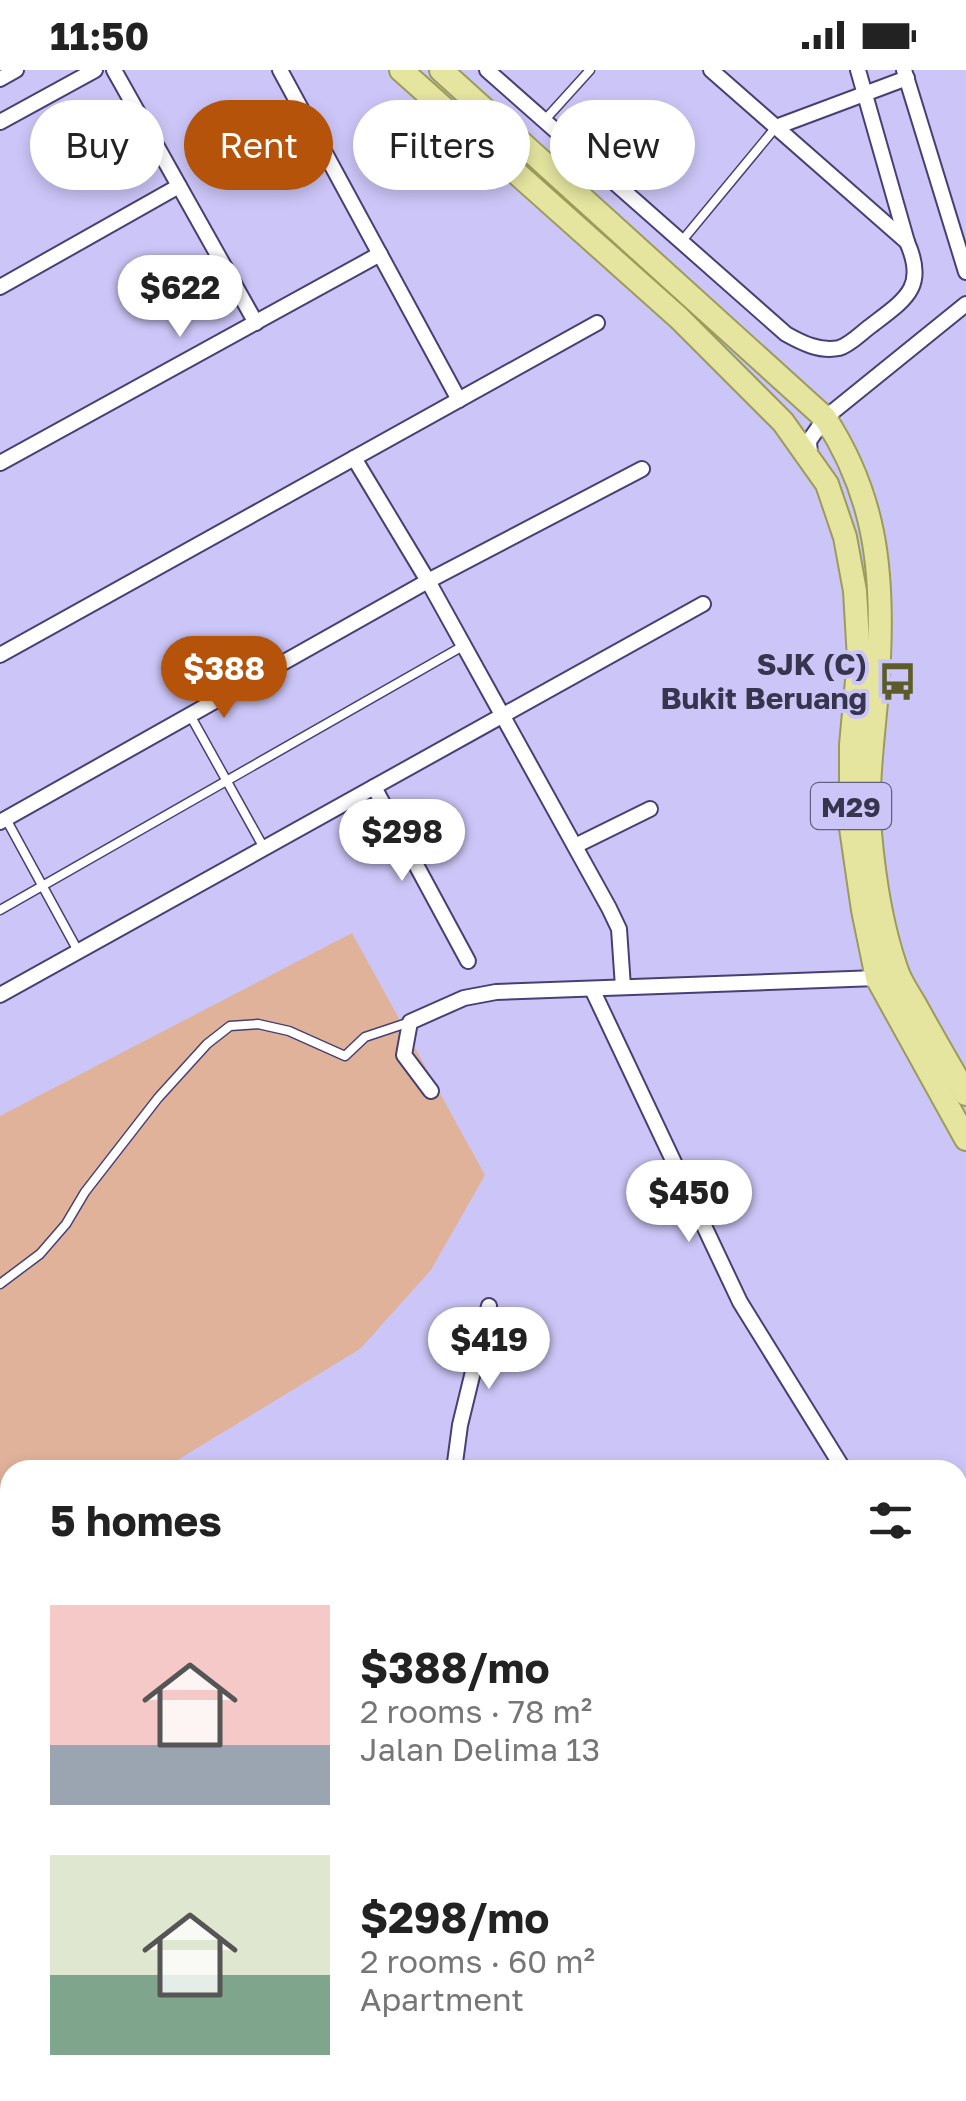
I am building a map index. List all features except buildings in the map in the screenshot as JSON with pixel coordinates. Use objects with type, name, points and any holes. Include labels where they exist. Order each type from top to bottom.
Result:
[{"type":"main road","name":"M29","points":[[402,70],[679,318],[783,422],[828,484],[846,537],[856,591],[859,659],[851,745],[852,828],[877,978],[966,1139]]},
{"type":"main road","name":"M29","points":[[440,70],[825,418],[844,448],[864,492],[879,583],[870,831],[880,909],[896,972],[966,1094]]},
{"type":"street","points":[[0,79],[16,70]]},
{"type":"street","points":[[0,122],[95,70]]},
{"type":"street","points":[[114,70],[256,324]]},
{"type":"street","points":[[280,70],[459,400]]},
{"type":"street","points":[[487,70],[786,334],[823,349],[842,348],[907,298],[916,279],[915,260],[858,70]]},
{"type":"street","points":[[711,70],[907,242]]},
{"type":"street","points":[[776,127],[906,74],[966,272]]},
{"type":"street","points":[[0,287],[179,186]]},
{"type":"street","points":[[0,462],[380,254]]},
{"type":"street","points":[[810,457],[809,441],[825,418],[966,304]]},
{"type":"street","points":[[0,655],[597,323]]},
{"type":"street","points":[[783,422],[804,427],[825,418]]},
{"type":"street","points":[[354,458],[428,582],[619,930],[623,987]]},
{"type":"street","points":[[3,821],[428,582],[642,469]]},
{"type":"street","points":[[0,995],[703,604]]},
{"type":"street","points":[[374,787],[468,961]]},
{"type":"street","points":[[575,846],[650,809]]},
{"type":"street","points":[[432,1092],[404,1055],[410,1022],[464,998],[496,992],[877,978]]},
{"type":"street","points":[[592,989],[740,1302],[838,1460]]},
{"type":"street","points":[[455,1460],[489,1306]]},
{"type":"lane","points":[[544,122],[590,70]]},
{"type":"lane","points":[[681,242],[776,127]]},
{"type":"lane","points":[[0,910],[463,646]]},
{"type":"lane","points":[[190,715],[264,848]]},
{"type":"lane","points":[[3,821],[78,952]]},
{"type":"lane","points":[[0,1284],[40,1254],[158,1098],[207,1044],[230,1026],[258,1024],[289,1031],[345,1056],[365,1037],[410,1022]]},
{"type":"shaded area","points":[[352,933],[485,1175],[431,1270],[360,1349],[177,1460],[0,1460],[0,1116]]},
{"type":"place","name":"SJK (C) Bukit Beruang","points":[[897,681]]}]
